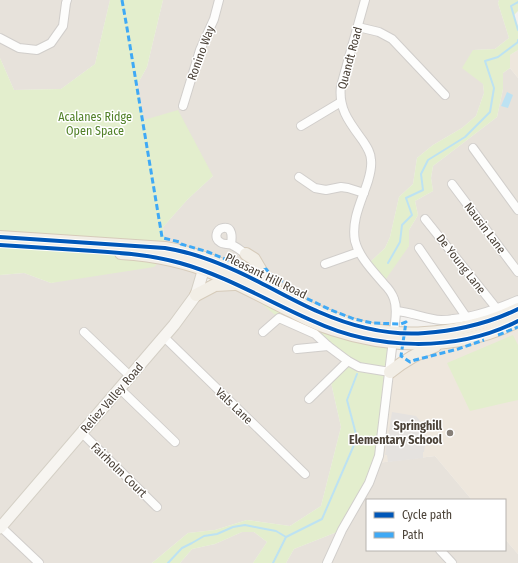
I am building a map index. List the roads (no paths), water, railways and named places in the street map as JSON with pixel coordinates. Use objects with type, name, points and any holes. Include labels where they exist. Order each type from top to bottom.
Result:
[{"type":"main road","name":"Pleasant Hill Road","points":[[0,236],[165,248],[182,251],[205,264],[216,275],[240,279],[271,288],[318,312],[353,325],[394,338],[426,344],[444,343],[477,336],[518,322]]},
{"type":"main road","name":"Pleasant Hill Road","points":[[0,245],[135,254],[179,262],[205,264]]},
{"type":"main road","points":[[196,295],[215,285],[240,279],[250,265],[246,254]]},
{"type":"main road","points":[[246,254],[254,259],[271,288]]},
{"type":"main road","name":"Reliez Valley Road","points":[[0,527],[164,337],[196,295],[205,264]]},
{"type":"main road","name":"Pleasant Hill Road","points":[[240,279],[313,322],[332,329],[373,340],[448,331],[484,323],[518,309]]},
{"type":"main road","points":[[390,372],[417,353],[444,343]]},
{"type":"street","name":"Ronino Way","points":[[182,106],[200,50],[214,19],[219,0]]},
{"type":"street","name":"Quandt Road","points":[[327,563],[339,536],[368,484],[379,456],[396,311],[394,299],[390,292],[359,252],[356,241],[354,222],[372,170],[372,160],[368,149],[347,118],[341,102],[340,93],[365,0]]},
{"type":"street","points":[[0,38],[19,48],[37,50],[51,43],[63,26],[65,1]]},
{"type":"street","points":[[358,27],[379,32],[392,39],[445,95]]},
{"type":"street","points":[[301,126],[341,102]]},
{"type":"street","points":[[473,148],[518,210]]},
{"type":"street","points":[[299,176],[315,188],[326,190],[348,188],[364,193]]},
{"type":"street","name":"Nausin Lane","points":[[452,184],[518,272]]},
{"type":"street","name":"De Young Lane","points":[[425,219],[497,309]]},
{"type":"street","points":[[231,244],[246,254]]},
{"type":"street","points":[[420,248],[467,318]]},
{"type":"street","points":[[325,264],[359,252]]},
{"type":"street","points":[[396,311],[443,320],[467,318],[497,309],[518,300]]},
{"type":"street","points":[[263,332],[279,318],[315,334],[328,346],[348,361],[359,367],[390,372]]},
{"type":"street","points":[[84,332],[130,376]]},
{"type":"street","name":"Vals Lane","points":[[164,337],[305,474]]},
{"type":"street","points":[[297,349],[328,346]]},
{"type":"street","points":[[309,399],[348,361]]},
{"type":"street","points":[[119,388],[175,442]]},
{"type":"street","name":"Fairholm Court","points":[[82,433],[157,507]]},
{"type":"street","points":[[358,502],[366,504]]},
{"type":"street","points":[[0,527],[39,563]]},
{"type":"street","points":[[441,551],[452,563]]},
{"type":"water","points":[[507,92],[513,95],[508,108],[501,106]]},
{"type":"waterway","points":[[518,2],[511,6],[518,30]]},
{"type":"waterway","points":[[388,263],[400,242],[402,225],[412,215],[406,198],[423,190],[421,174],[428,160],[465,137],[490,112],[494,88],[485,61],[498,57],[518,42],[518,40]]},
{"type":"waterway","points":[[273,563],[286,537],[322,519],[357,438],[347,400],[357,374]]},
{"type":"waterway","points":[[168,563],[182,548],[204,536],[217,534],[233,527],[245,525],[276,531],[286,537]]},
{"type":"place","name":"Springhill Elementary School","points":[[450,433]]},
{"type":"park label","name":"Acalanes Ridge Open Space","points":[[95,124]]}]
